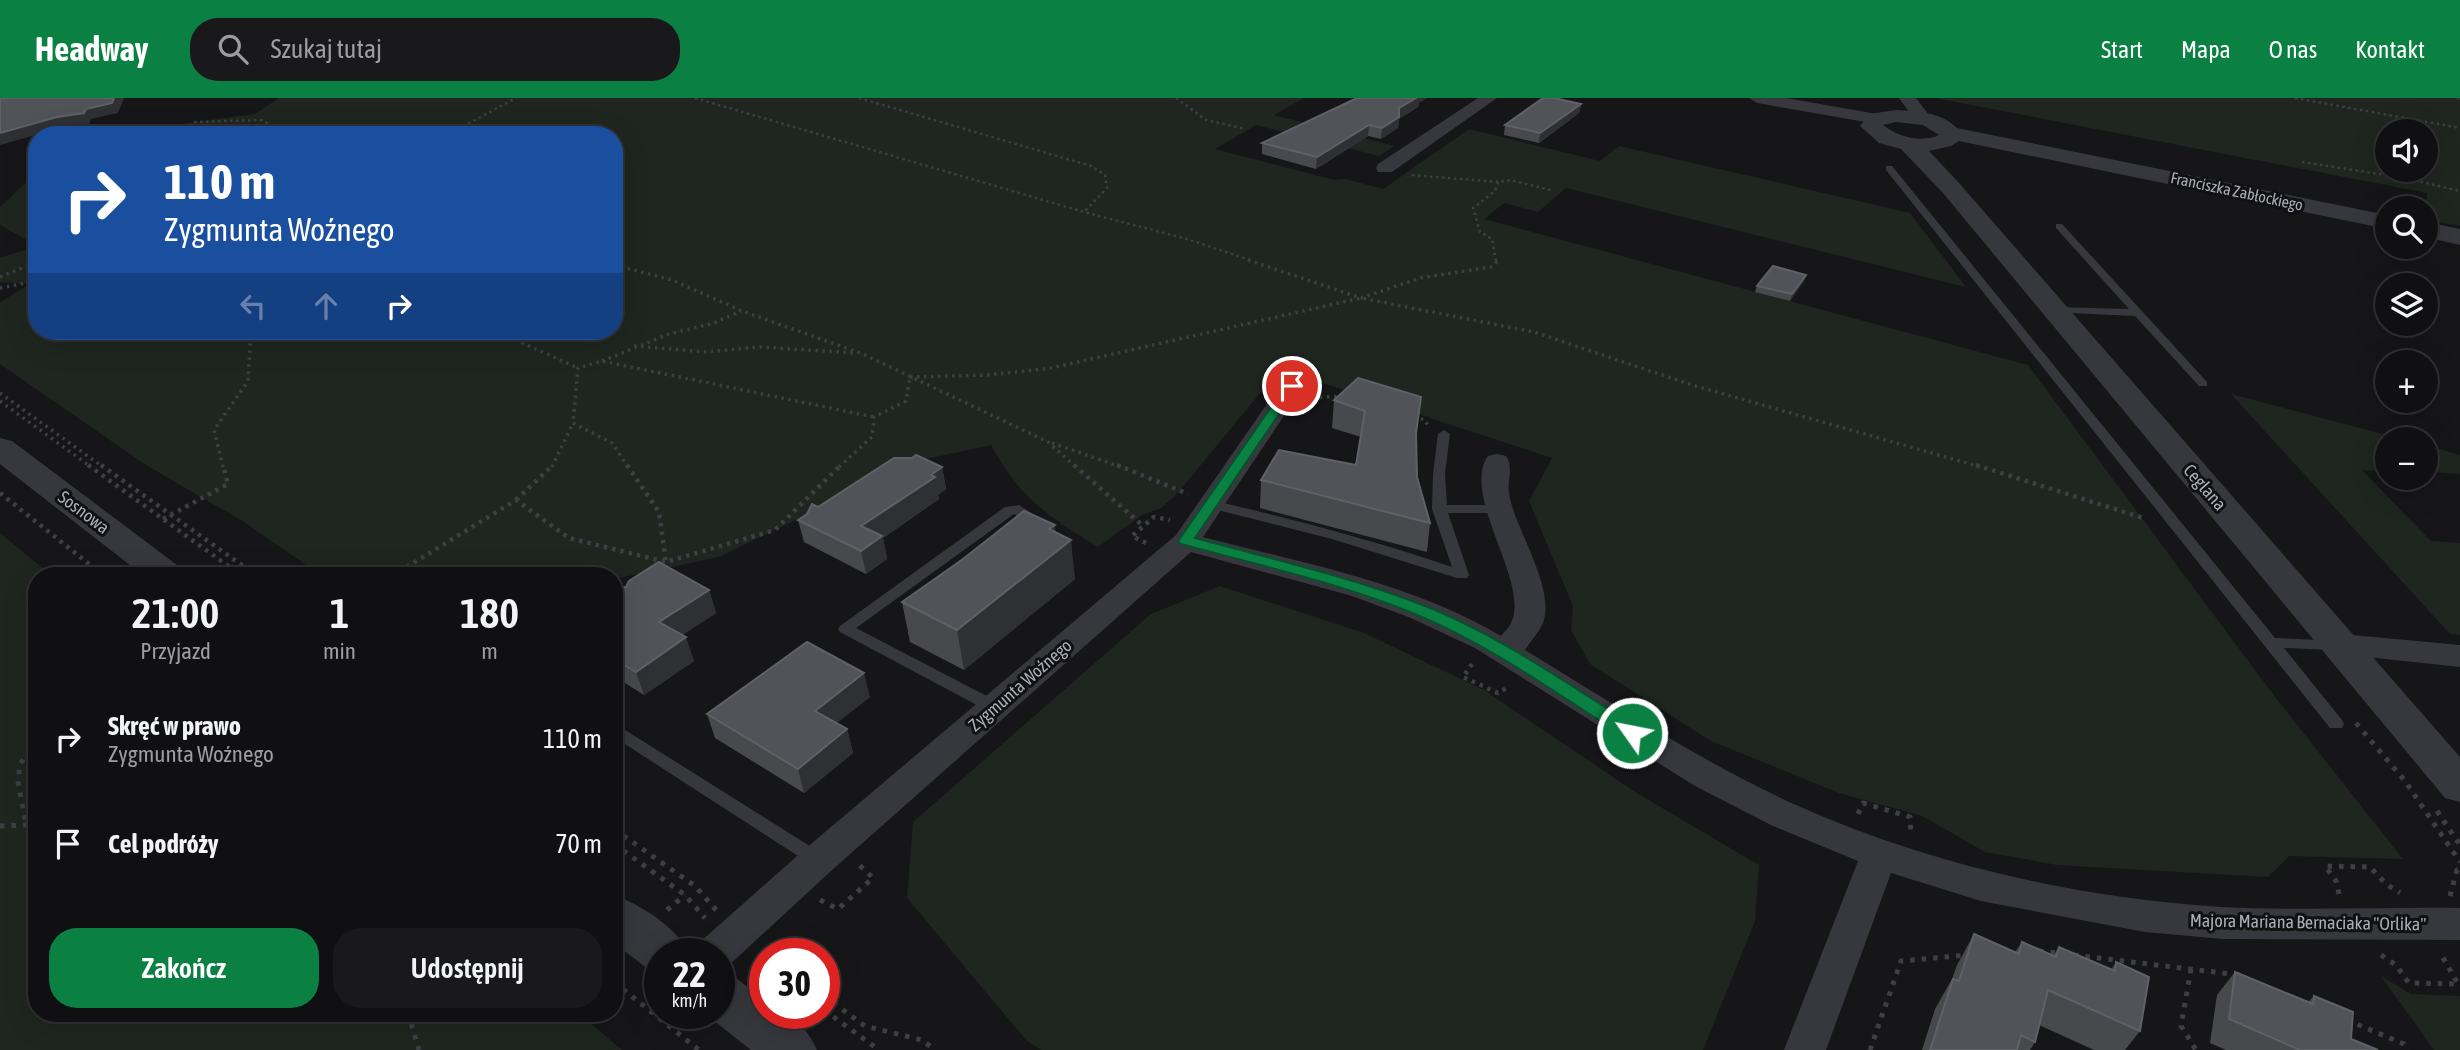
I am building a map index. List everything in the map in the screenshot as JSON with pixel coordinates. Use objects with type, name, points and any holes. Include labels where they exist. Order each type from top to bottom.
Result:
[{"type":"street","points":[[1385,168],[1489,98]]},
{"type":"street","points":[[1757,98],[1891,111],[1945,127],[1944,139],[1907,142],[1882,135],[1891,111]]},
{"type":"street","name":"Ceglana","points":[[1944,139],[1951,188]]},
{"type":"street","name":"Franciszka Zabłockiego","points":[[1944,139],[2086,160],[2375,220]]},
{"type":"street","name":"Ceglana","points":[[1907,142],[1951,188],[2460,786]]},
{"type":"street","points":[[2438,232],[2460,237]]},
{"type":"street","name":"Zygmunta Woźnego","points":[[734,938],[818,860],[1186,541],[1204,501],[1288,391]]},
{"type":"street","name":"Sosnowa","points":[[0,448],[155,567]]},
{"type":"street","points":[[1497,462],[1495,493],[1525,579],[1528,600],[1528,622],[1514,669]]},
{"type":"street","name":"Majora Mariana Bernaciaka \"Orlika\"","points":[[1186,541],[1363,589],[1422,611],[1514,669],[1707,777],[1784,816],[1879,854],[1981,886],[2145,916],[2454,936]]},
{"type":"street","points":[[2341,645],[2460,656]]},
{"type":"street","points":[[1805,1050],[1879,854]]},
{"type":"street","points":[[623,922],[644,938]]},
{"type":"street","points":[[735,1007],[791,1050]]},
{"type":"lane","points":[[1889,168],[2336,724]]},
{"type":"lane","points":[[2059,226],[2203,384]]},
{"type":"lane","points":[[2053,310],[2138,313]]},
{"type":"lane","points":[[1204,501],[1368,543],[1462,575],[1439,509],[1437,475],[1444,434]]},
{"type":"lane","points":[[994,707],[845,629],[1010,510],[1018,509],[1045,529]]},
{"type":"lane","points":[[1439,509],[1500,509]]},
{"type":"lane","points":[[2270,643],[2341,645]]},
{"type":"lane","points":[[623,735],[818,860]]},
{"type":"path","points":[[464,126],[516,98]]},
{"type":"path","points":[[695,98],[1084,212],[1187,239],[1361,298],[1534,332],[1692,385],[1936,452],[2180,531]]},
{"type":"path","points":[[859,98],[1091,166],[1105,175],[1107,188],[1084,212]]},
{"type":"path","points":[[1175,98],[1206,120],[1246,129]]},
{"type":"path","points":[[2295,98],[2460,128]]},
{"type":"path","points":[[194,122],[262,120],[271,126]]},
{"type":"path","points":[[2302,162],[2405,178],[2460,191]]},
{"type":"path","points":[[1385,168],[1430,178],[1498,182],[1510,180],[1551,190]]},
{"type":"path","points":[[910,377],[988,375],[1051,368],[1361,298],[1420,278],[1491,267],[1496,264],[1492,239],[1480,232],[1473,208],[1495,191],[1498,182]]},
{"type":"path","points":[[0,277],[28,266]]},
{"type":"path","points":[[623,267],[672,280],[742,311],[863,354],[1048,442],[1096,456],[1204,501]]},
{"type":"path","points":[[0,288],[28,283]]},
{"type":"path","points":[[516,340],[578,368],[634,346],[714,323],[742,311]]},
{"type":"path","points":[[163,519],[228,484],[215,430],[248,381],[250,340]]},
{"type":"path","points":[[634,346],[706,352],[761,347],[863,354]]},
{"type":"path","points":[[601,361],[874,417],[906,401],[910,377]]},
{"type":"path","points":[[407,567],[516,500],[552,467],[573,423],[578,368]]},
{"type":"path","points":[[1288,391],[1297,400],[1350,395]]},
{"type":"path","points":[[0,393],[244,567]]},
{"type":"path","points":[[0,401],[230,567]]},
{"type":"path","points":[[1412,416],[1425,420],[1425,425],[1444,434]]},
{"type":"path","points":[[516,500],[569,538],[666,562],[775,530],[872,436],[874,417]]},
{"type":"path","points":[[573,423],[612,443],[659,512],[666,562]]},
{"type":"path","points":[[1048,442],[1143,526]]},
{"type":"path","points":[[0,493],[93,567]]},
{"type":"path","points":[[1471,654],[1474,660],[1463,677],[1498,693],[1505,687],[1514,669]]},
{"type":"path","points":[[0,826],[26,824],[18,782],[20,764],[28,753]]},
{"type":"path","points":[[1852,818],[1862,810],[1863,803],[1910,817],[1910,833],[1914,839]]},
{"type":"path","points":[[623,835],[695,887],[740,933],[749,950]]},
{"type":"path","points":[[623,850],[685,895],[710,924],[740,933]]},
{"type":"path","points":[[809,901],[828,902],[838,909],[873,878],[857,863],[857,853]]},
{"type":"path","points":[[2337,898],[2340,892],[2325,866],[2371,867],[2386,884],[2404,897]]},
{"type":"path","points":[[2374,950],[2396,965],[2409,982],[2458,984],[2442,956],[2454,936]]},
{"type":"path","points":[[2027,949],[2243,975]]},
{"type":"path","points":[[1870,1050],[1901,961],[1976,954]]},
{"type":"path","points":[[2191,969],[2181,1026],[2196,1050]]},
{"type":"path","points":[[623,989],[699,1050]]},
{"type":"path","points":[[840,1008],[865,1026],[922,1040],[935,1050]]},
{"type":"path","points":[[2342,1018],[2404,1044],[2408,1050]]},
{"type":"path","points":[[411,1022],[419,1050]]},
{"type":"path","points":[[840,1022],[879,1050]]},
{"type":"shaded area","points":[[279,98],[1304,98],[1274,115],[1395,146],[1379,156],[1256,125],[1215,149],[1334,180],[1346,179],[1383,189],[1469,129],[1600,161],[1619,146],[1910,213],[1966,287],[1566,188],[1538,212],[1504,203],[1484,219],[2028,365],[2272,693],[2403,859],[2289,856],[2268,877],[2057,865],[1985,852],[1922,816],[1839,793],[1711,741],[1590,664],[1571,630],[1573,606],[1529,501],[1552,458],[1280,369],[1176,495],[1161,508],[1142,515],[1098,547],[1037,505],[1013,480],[991,445],[917,461],[719,557],[623,577],[623,567],[309,567],[244,522],[146,465],[0,364],[0,302],[28,285],[28,340],[623,340],[623,126],[165,126],[255,114]]},
{"type":"shaded area","points":[[1935,98],[2460,98],[2460,226],[2438,222],[2438,196],[2427,196],[2427,193]]},
{"type":"shaded area","points":[[28,181],[28,241],[0,225],[0,207]]},
{"type":"shaded area","points":[[28,249],[28,284],[0,282],[0,258]]},
{"type":"shaded area","points":[[2231,394],[2375,432],[2375,471],[2362,470],[2375,483],[2375,490],[2381,490],[2431,541],[2460,543],[2460,635],[2450,634]]},
{"type":"shaded area","points":[[2438,449],[2460,455],[2460,474],[2438,473]]},
{"type":"shaded area","points":[[0,533],[41,567],[28,567],[28,1022],[589,1022],[622,1050],[0,1050]]},
{"type":"shaded area","points":[[1220,586],[1364,633],[1484,690],[1635,792],[1759,865],[1755,921],[1703,1050],[1041,1050],[1026,1040],[907,898],[913,822],[1151,614]]},
{"type":"shaded area","points":[[2381,976],[2411,994],[2460,996],[2460,1050],[2434,1050]]},
{"type":"building","points":[[0,98],[114,98],[112,103],[86,109],[84,113],[57,117],[0,133]]},
{"type":"building","points":[[1357,98],[1416,98],[1399,108],[1399,117],[1382,128],[1369,125],[1317,157],[1262,143]]},
{"type":"building","points":[[1543,98],[1581,104],[1540,133],[1505,125]]},
{"type":"building","points":[[1773,266],[1806,275],[1792,294],[1757,286]]},
{"type":"building","points":[[1358,378],[1421,397],[1416,433],[1417,477],[1430,523],[1261,480],[1279,450],[1356,465],[1365,411],[1334,400]]},
{"type":"building","points":[[916,455],[942,467],[931,475],[935,477],[861,526],[882,536],[861,551],[798,520],[807,514],[812,504],[818,507],[894,458],[912,458]]},
{"type":"building","points":[[1024,511],[1055,525],[1049,529],[1071,540],[957,630],[902,602],[963,559]]},
{"type":"building","points":[[659,562],[709,590],[659,622],[686,637],[636,672],[623,664],[623,588]]},
{"type":"building","points":[[807,642],[864,673],[815,711],[847,729],[798,769],[707,714]]},
{"type":"building","points":[[1974,934],[2019,954],[2022,942],[2056,957],[2059,947],[2115,971],[2116,962],[2149,977],[2140,1031],[2048,990],[2035,1042],[2021,1035],[2017,1050],[1930,1050],[1953,979],[1959,981]]},
{"type":"building","points":[[2235,972],[2313,1004],[2314,996],[2353,1012],[2351,1039],[2378,1050],[2300,1050],[2229,1019]]},
{"type":"route","points":[[1292,386],[1186,541],[1363,589],[1422,611],[1486,641],[1632,733]]}]
